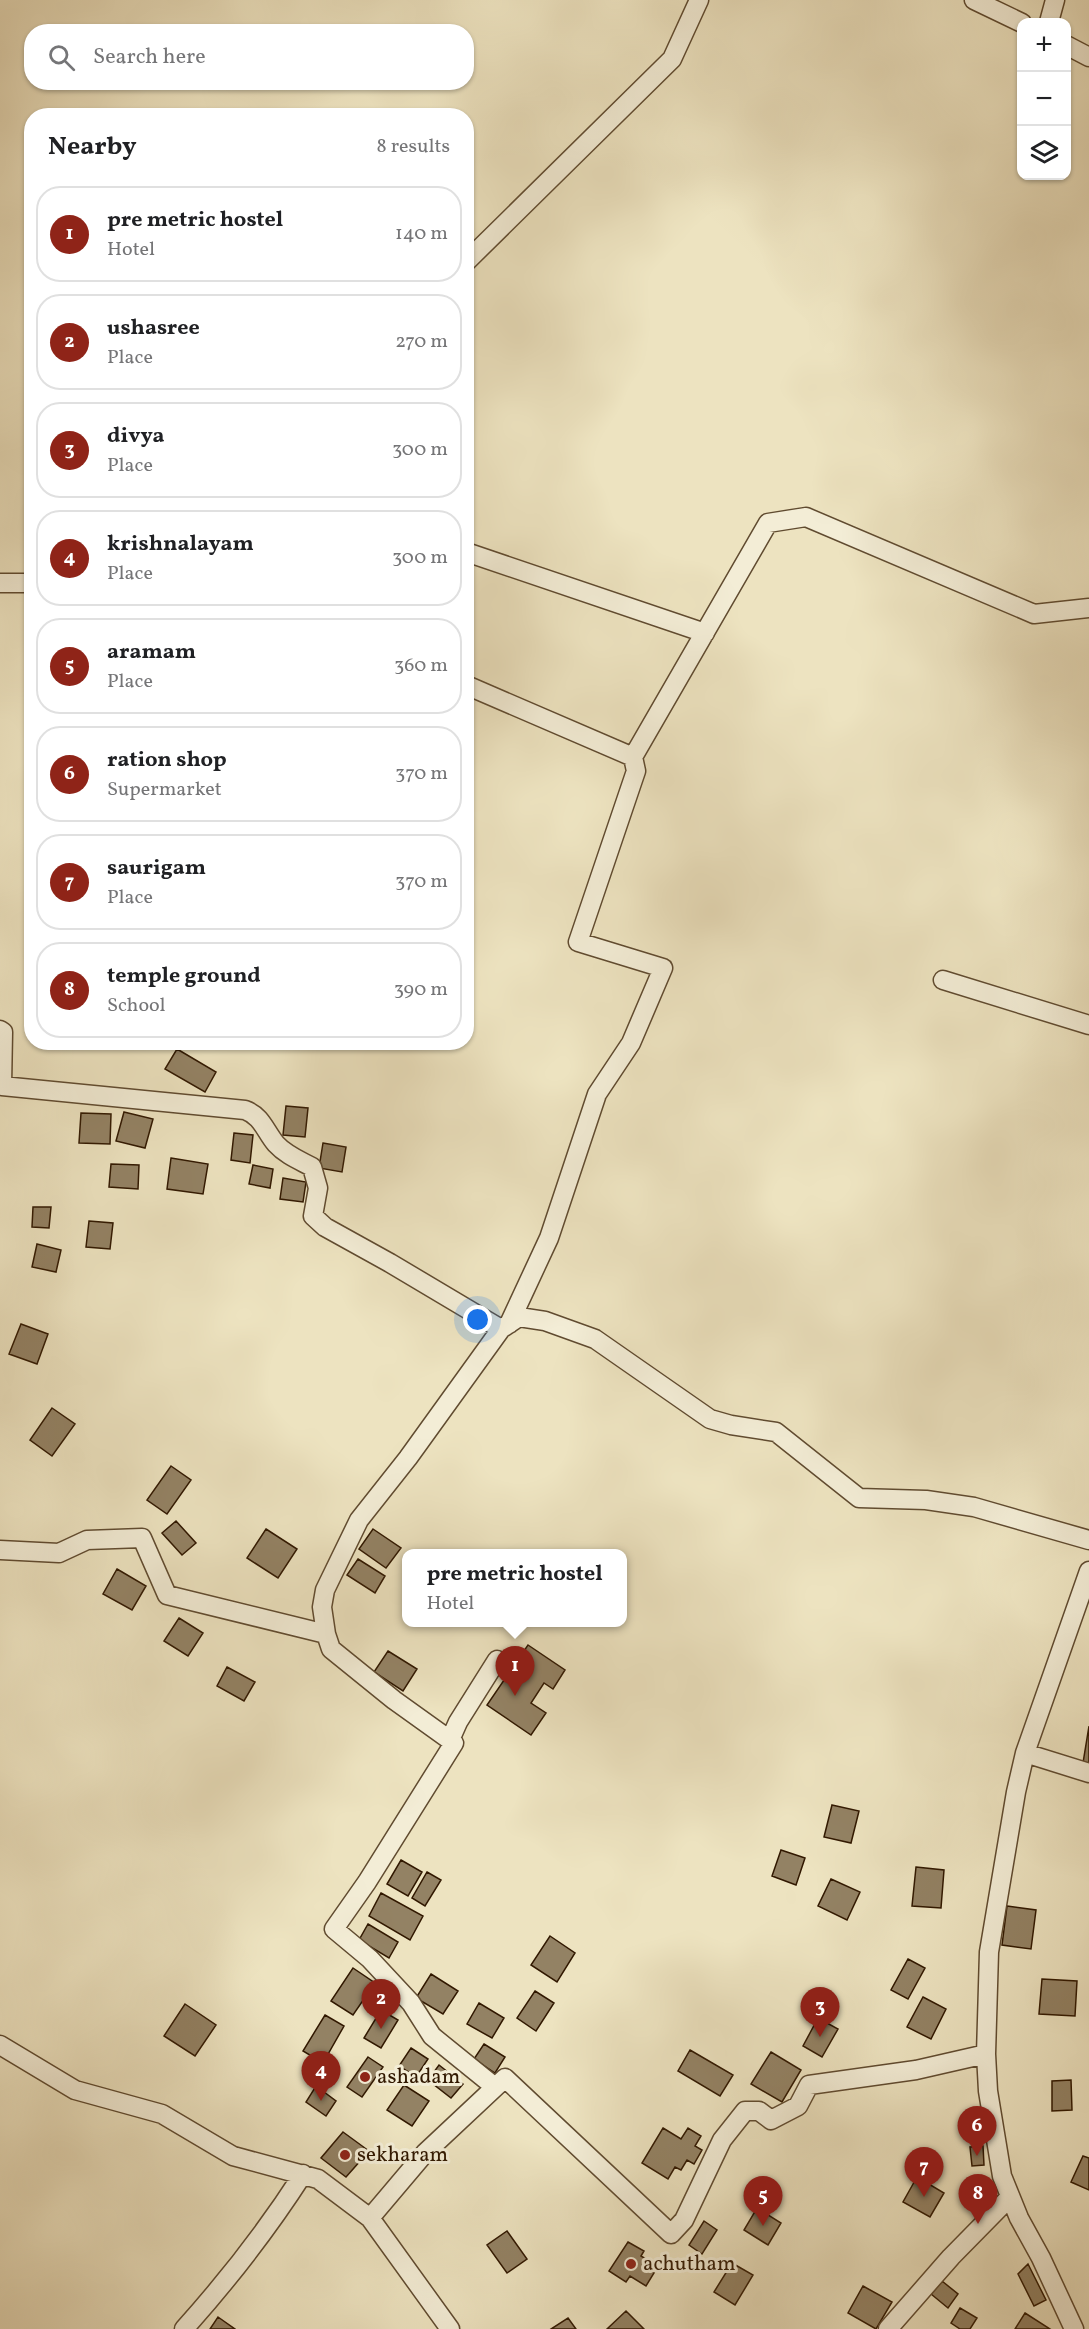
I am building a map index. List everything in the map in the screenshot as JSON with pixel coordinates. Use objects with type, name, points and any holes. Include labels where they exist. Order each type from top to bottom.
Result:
[{"type":"street","points":[[474,254],[672,59],[699,0]]},
{"type":"street","points":[[974,0],[1017,21]]},
{"type":"street","points":[[1050,18],[1055,0]]},
{"type":"street","points":[[1071,48],[1089,57]]},
{"type":"street","points":[[495,2087],[432,2036],[411,2003],[370,1959],[334,1929],[367,1882],[454,1743],[394,1700],[331,1649],[322,1607],[325,1590],[359,1520],[408,1458],[505,1326],[549,1238],[597,1094],[631,1043],[663,968],[578,942],[636,771],[633,757],[768,523],[806,517],[1034,614],[1089,608]]},
{"type":"street","points":[[474,555],[705,633]]},
{"type":"street","points":[[0,583],[24,583]]},
{"type":"street","points":[[474,688],[633,757]]},
{"type":"street","points":[[943,980],[1089,1025]]},
{"type":"street","points":[[0,1030],[3,1032],[2,1086],[245,1110],[254,1113],[282,1150],[312,1167],[318,1188],[313,1216],[326,1227],[505,1326]]},
{"type":"street","points":[[505,1326],[519,1317],[545,1320],[596,1339],[710,1419],[731,1425],[776,1432],[859,1498],[926,1500],[974,1507],[1089,1540]]},
{"type":"street","points":[[0,1550],[59,1552],[87,1540],[142,1538],[166,1595],[326,1634]]},
{"type":"street","points":[[1074,2329],[1041,2258],[1018,2218],[1002,2176],[989,2102],[986,2054],[989,1952],[1024,1753],[1089,1571]]},
{"type":"street","points":[[450,1740],[458,1722],[497,1660]]},
{"type":"street","points":[[1024,1753],[1089,1773]]},
{"type":"street","points":[[0,2045],[75,2090],[162,2114],[233,2156],[318,2179],[370,2218],[450,2329]]},
{"type":"street","points":[[370,2218],[425,2153],[505,2078],[671,2234],[684,2220],[722,2140],[745,2111],[759,2111],[771,2120],[798,2106],[809,2085],[916,2070],[986,2054]]},
{"type":"street","points":[[184,2329],[228,2279],[273,2222],[303,2174]]},
{"type":"street","points":[[888,2329],[951,2257],[1010,2197]]},
{"type":"building","points":[[176,1050],[179,1050],[216,1072],[205,1092],[165,1069]]},
{"type":"building","points":[[286,1106],[308,1108],[305,1137],[283,1135]]},
{"type":"building","points":[[124,1112],[153,1119],[145,1148],[116,1141]]},
{"type":"building","points":[[81,1113],[111,1114],[110,1144],[79,1143]]},
{"type":"building","points":[[234,1133],[253,1135],[250,1163],[231,1160]]},
{"type":"building","points":[[323,1143],[346,1147],[342,1172],[319,1168]]},
{"type":"building","points":[[171,1158],[208,1164],[203,1194],[167,1189]]},
{"type":"building","points":[[111,1164],[139,1165],[138,1189],[109,1187]]},
{"type":"building","points":[[253,1165],[273,1169],[270,1188],[249,1184]]},
{"type":"building","points":[[283,1178],[306,1182],[303,1202],[280,1199]]},
{"type":"building","points":[[33,1207],[51,1207],[49,1228],[32,1227]]},
{"type":"building","points":[[89,1221],[113,1223],[110,1249],[86,1247]]},
{"type":"building","points":[[37,1244],[61,1250],[56,1272],[32,1267]]},
{"type":"building","points":[[21,1324],[48,1334],[37,1364],[9,1354]]},
{"type":"building","points":[[52,1408],[75,1424],[52,1456],[30,1440]]},
{"type":"building","points":[[171,1466],[191,1480],[167,1514],[147,1500]]},
{"type":"building","points":[[176,1521],[196,1543],[182,1555],[162,1533]]},
{"type":"building","points":[[266,1529],[297,1549],[278,1578],[247,1558]]},
{"type":"building","points":[[373,1529],[401,1548],[386,1568],[359,1549]]},
{"type":"building","points":[[358,1559],[385,1576],[375,1593],[347,1575]]},
{"type":"building","points":[[117,1569],[146,1586],[132,1610],[103,1594]]},
{"type":"building","points":[[179,1618],[203,1633],[188,1656],[164,1641]]},
{"type":"building","points":[[528,1645],[565,1670],[553,1689],[544,1683],[531,1703],[546,1713],[531,1735],[487,1705]]},
{"type":"building","points":[[388,1651],[417,1669],[403,1691],[374,1672]]},
{"type":"building","points":[[227,1667],[255,1682],[244,1701],[217,1686]]},
{"type":"building","points":[[1089,1726],[1089,1764],[1083,1763]]},
{"type":"building","points":[[832,1805],[859,1811],[851,1843],[824,1837]]},
{"type":"building","points":[[781,1850],[805,1858],[796,1885],[772,1876]]},
{"type":"building","points":[[401,1860],[422,1872],[408,1896],[387,1884]]},
{"type":"building","points":[[916,1867],[944,1870],[941,1908],[912,1906]]},
{"type":"building","points":[[427,1872],[441,1880],[425,1906],[412,1898]]},
{"type":"building","points":[[831,1879],[860,1892],[847,1920],[818,1906]]},
{"type":"building","points":[[381,1893],[423,1916],[410,1940],[369,1916]]},
{"type":"building","points":[[1007,1906],[1036,1910],[1031,1949],[1002,1945]]},
{"type":"building","points":[[368,1924],[398,1942],[389,1958],[359,1940]]},
{"type":"building","points":[[550,1936],[575,1953],[557,1982],[531,1965]]},
{"type":"building","points":[[908,1959],[925,1968],[908,1999],[891,1990]]},
{"type":"building","points":[[353,1968],[375,1983],[353,2015],[331,2001]]},
{"type":"building","points":[[431,1974],[458,1991],[443,2014],[416,1998]]},
{"type":"building","points":[[1042,1979],[1077,1981],[1075,2016],[1039,2014]]},
{"type":"building","points":[[535,1991],[554,2003],[536,2031],[517,2018]]},
{"type":"building","points":[[923,1997],[946,2009],[931,2039],[907,2027]]},
{"type":"building","points":[[479,2003],[504,2018],[492,2038],[467,2024]]},
{"type":"building","points":[[185,2004],[216,2025],[195,2056],[164,2036]]},
{"type":"building","points":[[381,2010],[398,2020],[381,2048],[364,2038]]},
{"type":"building","points":[[325,2015],[344,2026],[323,2063],[303,2051]]},
{"type":"building","points":[[818,2018],[838,2029],[822,2057],[803,2046]]},
{"type":"building","points":[[484,2044],[505,2057],[495,2073],[474,2059]]},
{"type":"building","points":[[411,2048],[428,2059],[416,2077],[399,2066]]},
{"type":"building","points":[[690,2050],[733,2075],[720,2096],[678,2071]]},
{"type":"building","points":[[771,2052],[801,2070],[782,2102],[751,2084]]},
{"type":"building","name":"ashadam","points":[[368,2057],[383,2067],[362,2097],[347,2087]]},
{"type":"building","points":[[439,2065],[463,2084],[451,2098],[428,2080]]},
{"type":"building","points":[[1071,2080],[1072,2110],[1052,2111],[1052,2081]]},
{"type":"building","points":[[404,2085],[429,2101],[412,2126],[387,2110]]},
{"type":"building","points":[[316,2086],[336,2101],[326,2116],[306,2102]]},
{"type":"building","points":[[663,2128],[681,2139],[688,2128],[701,2136],[695,2146],[702,2150],[694,2164],[687,2160],[681,2170],[675,2167],[668,2179],[642,2163]]},
{"type":"building","name":"sekharam","points":[[343,2132],[369,2151],[346,2177],[321,2158]]},
{"type":"building","points":[[983,2146],[984,2165],[972,2166],[970,2147]]},
{"type":"building","points":[[1083,2156],[1089,2158],[1089,2190],[1071,2182]]},
{"type":"building","points":[[917,2177],[944,2193],[930,2217],[903,2202]]},
{"type":"building","points":[[757,2208],[781,2223],[768,2245],[744,2230]]},
{"type":"building","points":[[704,2221],[717,2230],[702,2254],[689,2245]]},
{"type":"building","points":[[507,2231],[527,2259],[507,2273],[487,2245]]},
{"type":"building","name":"achutham","points":[[628,2242],[644,2251],[641,2256],[649,2261],[646,2267],[654,2273],[646,2286],[630,2276],[626,2282],[609,2271]]},
{"type":"building","points":[[732,2263],[753,2275],[735,2305],[714,2292]]},
{"type":"building","points":[[1028,2264],[1046,2300],[1034,2306],[1018,2274]]},
{"type":"building","points":[[942,2281],[958,2294],[948,2308],[931,2294]]},
{"type":"building","points":[[863,2286],[892,2302],[876,2329],[848,2313]]},
{"type":"building","points":[[960,2308],[977,2318],[970,2329],[960,2329],[951,2323]]},
{"type":"building","points":[[626,2311],[644,2329],[607,2329]]},
{"type":"building","points":[[1025,2313],[1050,2329],[1015,2329]]},
{"type":"building","points":[[218,2317],[235,2329],[210,2329]]},
{"type":"building","points":[[568,2318],[576,2329],[551,2329]]},
{"type":"place","name":"pre metric hostel","points":[[515,1696]]},
{"type":"place","name":"ushasree","points":[[381,2029]]},
{"type":"place","name":"divya","points":[[820,2037]]},
{"type":"place","name":"ashadam","points":[[365,2077]]},
{"type":"place","name":"krishnalayam","points":[[321,2101]]},
{"type":"place","name":"sekharam","points":[[345,2155]]},
{"type":"place","name":"ration shop","points":[[977,2156]]},
{"type":"place","name":"saurigam","points":[[924,2197]]},
{"type":"place","name":"temple ground","points":[[978,2224]]},
{"type":"place","name":"aramam","points":[[763,2226]]},
{"type":"place","name":"achutham","points":[[631,2264]]}]
